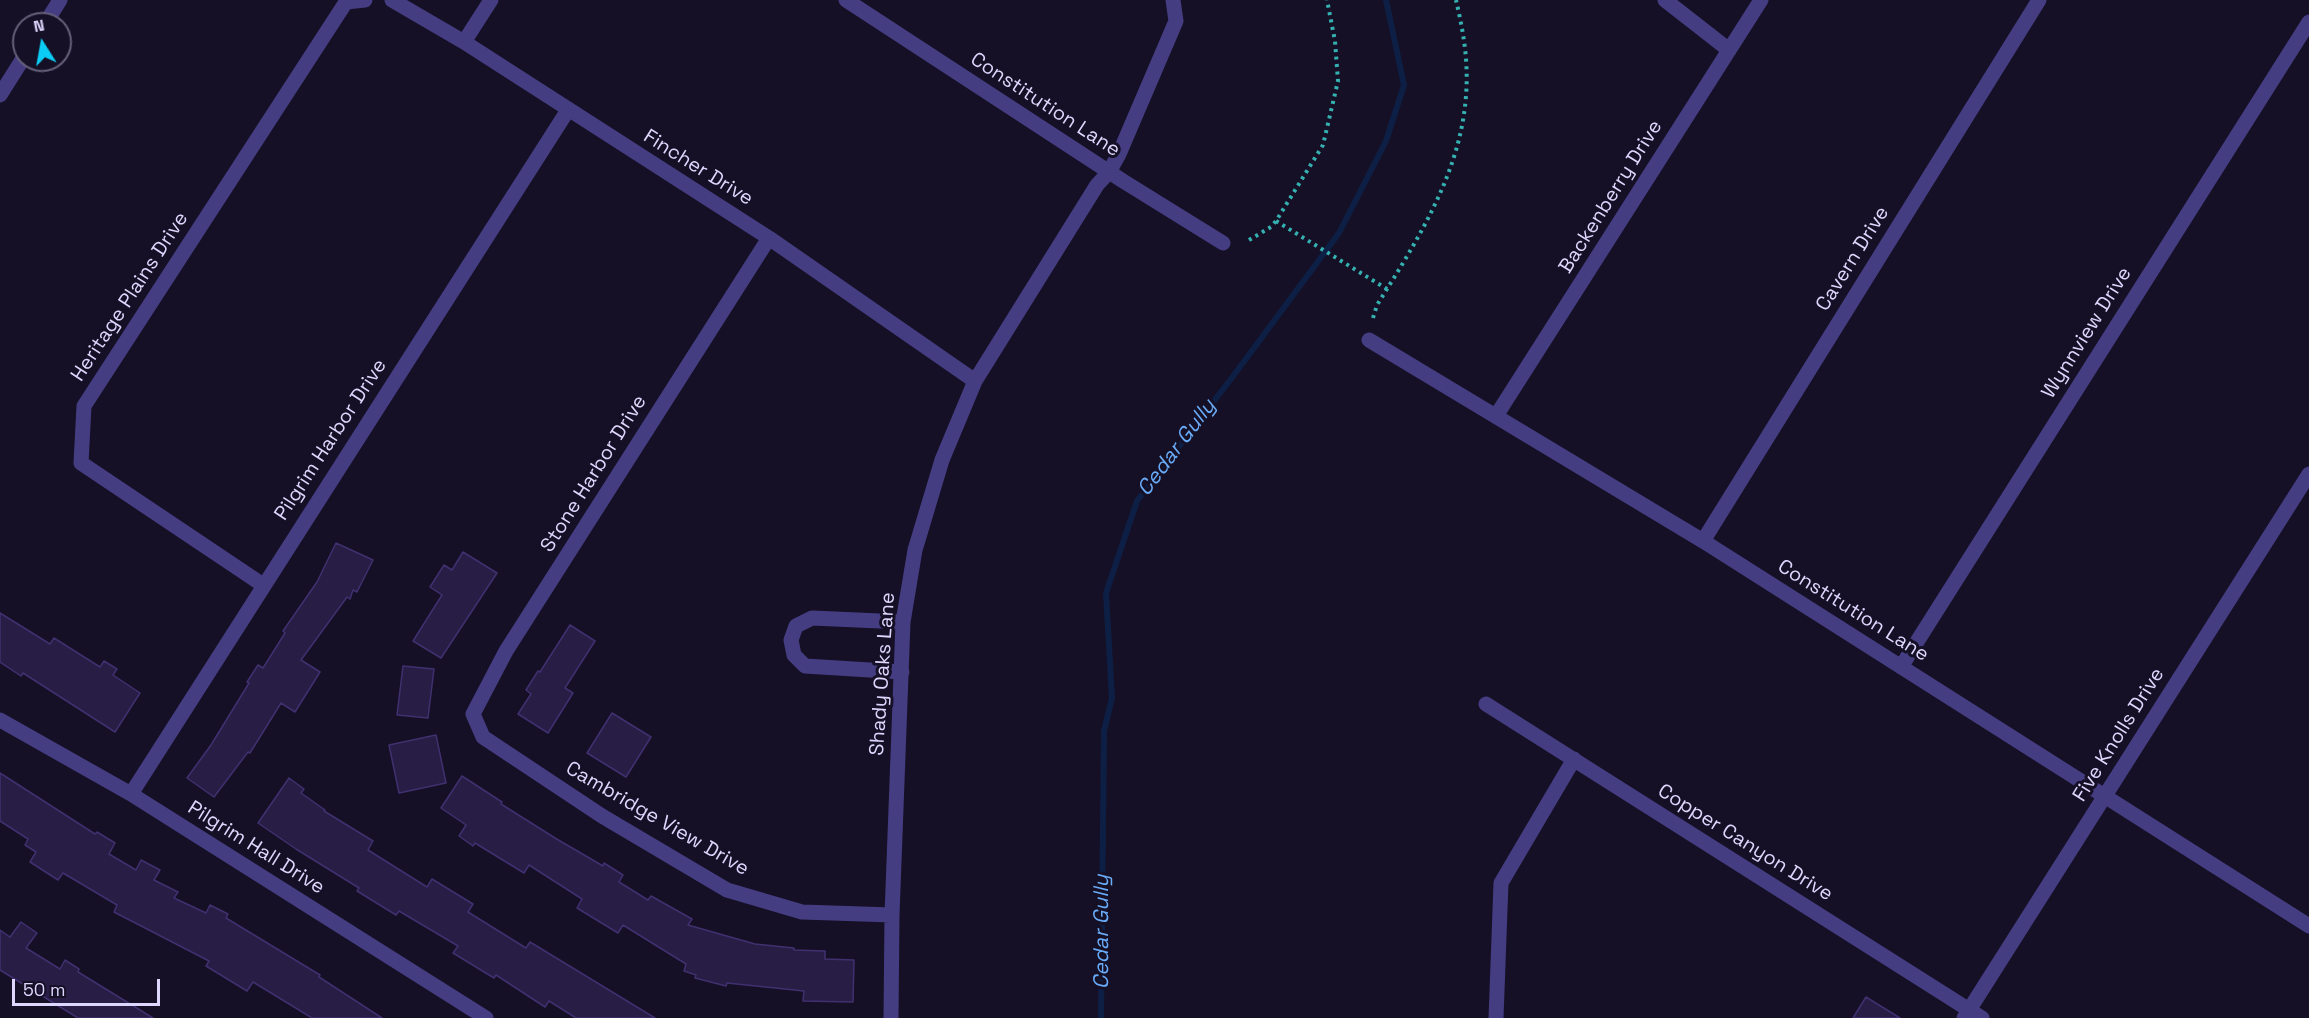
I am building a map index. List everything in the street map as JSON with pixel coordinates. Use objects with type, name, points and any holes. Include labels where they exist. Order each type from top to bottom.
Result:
[{"type":"street","name":"Heritage Plains Drive","points":[[263,585],[81,463],[84,406],[346,2],[365,0]]},
{"type":"street","name":"Fincher Drive","points":[[392,0],[464,42],[769,238],[975,381]]},
{"type":"street","points":[[464,42],[491,0]]},
{"type":"street","name":"Constitution Lane","points":[[846,0],[1109,172],[1223,243]]},
{"type":"street","name":"Shady Oaks Lane","points":[[891,1018],[892,915],[903,622],[915,550],[942,460],[975,381],[1097,185],[1109,172],[1119,154],[1176,21],[1173,0]]},
{"type":"street","points":[[1665,0],[1729,50]]},
{"type":"street","name":"Backenberry Drive","points":[[1496,417],[1761,0]]},
{"type":"street","name":"Cavern Drive","points":[[1703,541],[2039,0]]},
{"type":"street","name":"Wynnview Drive","points":[[1901,667],[2309,22]]},
{"type":"street","points":[[0,95],[15,72]]},
{"type":"street","name":"Pilgrim Harbor Drive","points":[[131,794],[567,110]]},
{"type":"street","name":"Stone Harbor Drive","points":[[483,738],[473,714],[506,651],[769,238]]},
{"type":"street","name":"Constitution Lane","points":[[1369,340],[1703,541],[2308,925]]},
{"type":"street","name":"Five Knolls Drive","points":[[1966,1014],[2309,474]]},
{"type":"street","points":[[902,672],[806,666],[794,654],[791,640],[796,626],[812,618],[903,622]]},
{"type":"street","name":"Copper Canyon Drive","points":[[1486,704],[1966,1014],[1982,1018]]},
{"type":"street","name":"Pilgrim Hall Drive","points":[[0,720],[131,794],[486,1018]]},
{"type":"street","name":"Cambridge View Drive","points":[[483,738],[602,816],[727,890],[802,912],[892,915]]},
{"type":"street","points":[[1496,1018],[1501,883],[1574,759]]},
{"type":"path","points":[[1249,240],[1271,227],[1276,221],[1323,145],[1338,81],[1335,41],[1327,0]]},
{"type":"path","points":[[1373,318],[1377,305],[1428,222],[1451,168],[1462,132],[1466,79],[1465,42],[1456,0]]},
{"type":"path","points":[[1276,221],[1387,289]]},
{"type":"building","points":[[336,543],[373,560],[357,592],[353,590],[350,599],[347,597],[301,660],[320,672],[295,712],[281,703],[250,753],[248,752],[214,797],[187,778],[211,745],[258,665],[263,668],[285,633],[283,631],[317,582]]},
{"type":"building","points":[[463,552],[497,573],[441,658],[413,641],[442,595],[430,587],[444,565],[452,570]]},
{"type":"building","points":[[0,613],[50,644],[54,638],[100,667],[104,661],[117,669],[113,675],[140,693],[115,732],[23,673],[21,676],[0,662]]},
{"type":"building","points":[[570,625],[595,641],[565,688],[573,693],[548,733],[518,714],[531,694],[526,690]]},
{"type":"building","points":[[403,666],[434,669],[428,718],[397,715]]},
{"type":"building","points":[[612,713],[651,737],[626,777],[587,753]]},
{"type":"building","points":[[436,735],[446,783],[399,793],[389,745]]},
{"type":"building","points":[[0,773],[95,834],[97,832],[115,843],[109,854],[136,870],[141,860],[160,870],[154,880],[178,892],[174,898],[206,913],[210,905],[228,914],[226,918],[320,975],[319,977],[382,1018],[312,1018],[253,982],[247,991],[206,966],[209,961],[114,912],[117,905],[63,873],[58,880],[30,862],[36,852],[25,845],[28,839],[0,821]]},
{"type":"building","points":[[462,776],[555,838],[623,875],[619,882],[648,900],[651,896],[692,919],[688,925],[755,944],[794,948],[794,950],[825,951],[825,959],[854,960],[853,1002],[803,1001],[804,991],[727,983],[726,986],[695,978],[696,975],[684,971],[686,964],[623,925],[618,933],[577,908],[582,899],[529,865],[524,873],[475,843],[473,846],[459,836],[466,825],[441,808]]},
{"type":"building","points":[[289,778],[304,789],[301,793],[324,811],[373,841],[368,850],[427,887],[432,879],[473,904],[468,912],[526,948],[530,942],[655,1018],[576,1018],[549,1001],[545,1007],[496,975],[494,978],[453,953],[458,946],[399,911],[396,915],[357,891],[359,888],[258,823]]},
{"type":"building","points":[[21,922],[37,933],[26,948],[60,969],[65,960],[79,969],[78,972],[153,1018],[78,1018],[0,970],[0,930],[10,937]]},
{"type":"building","points":[[1866,997],[1900,1018],[1853,1018]]},
{"type":"waterway","name":"Cedar Gully","points":[[1101,1018],[1104,731],[1112,698],[1106,593],[1137,501],[1339,233],[1386,141],[1404,85],[1386,0]]}]
